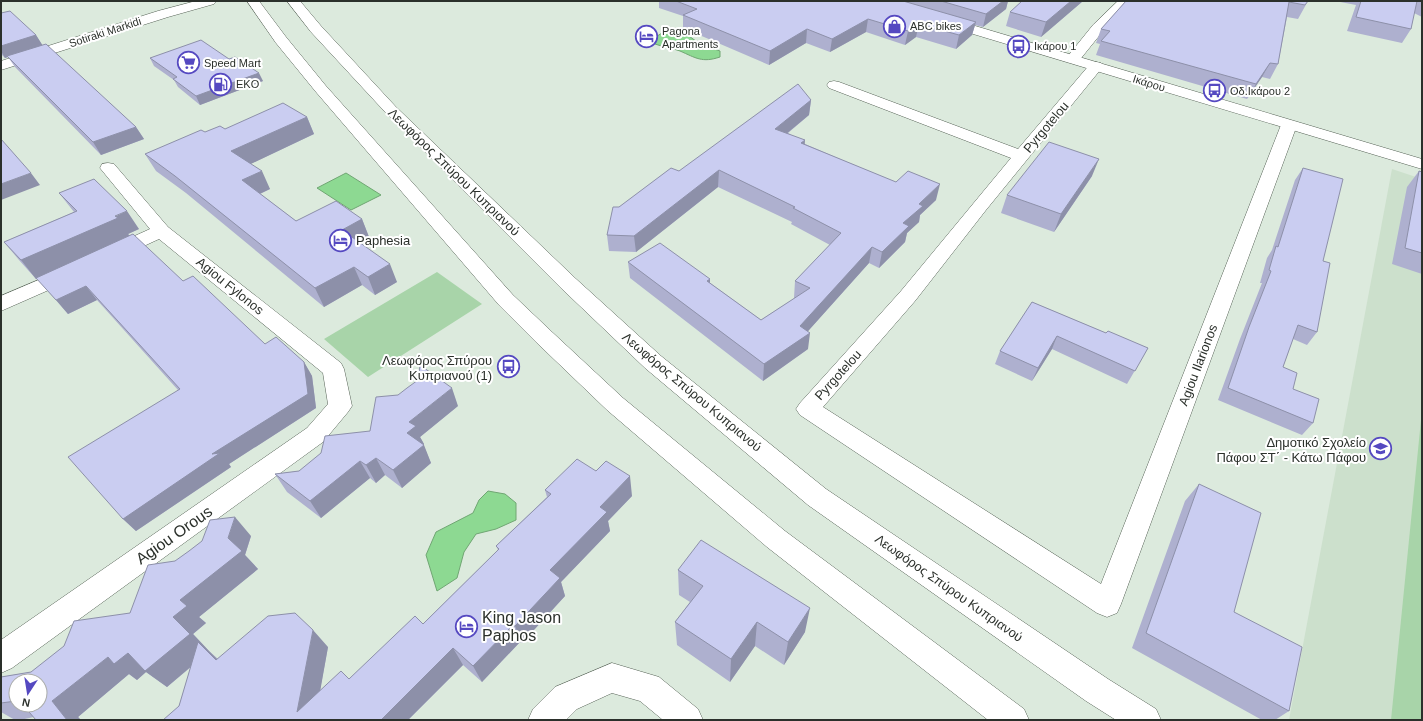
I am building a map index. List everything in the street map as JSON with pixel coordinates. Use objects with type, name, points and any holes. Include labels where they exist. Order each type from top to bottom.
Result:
[{"type":"street","name":"Sotiraki Markidi","points":[[1,56],[176,1]]},
{"type":"street","name":"Sotiraki Markidi","points":[[1,66],[163,14],[210,1]]},
{"type":"street","points":[[253,1],[281,40],[331,100],[506,300],[555,348],[615,404],[776,539],[1013,720]]},
{"type":"street","name":"Λεωφόρος Σπύρου Κυπριανού","points":[[293,1],[316,29],[391,110],[568,283],[653,362],[818,497],[1090,686],[1144,720]]},
{"type":"street","points":[[1073,59],[1098,28],[1125,1]]},
{"type":"street","name":"Ικάρου","points":[[935,18],[1422,164]]},
{"type":"street","name":"Pyrgotelou","points":[[1096,66],[908,296],[808,409],[1107,604]]},
{"type":"street","points":[[834,85],[1021,156]]},
{"type":"street","name":"Agiou Ilarionos","points":[[1107,604],[1289,125]]},
{"type":"street","name":"Agiou Fylonos","points":[[108,168],[161,231],[333,369],[340,406]]},
{"type":"street","points":[[1,304],[161,231]]},
{"type":"street","name":"Agiou Orous","points":[[1,658],[315,435],[340,406]]},
{"type":"street","points":[[544,720],[566,698],[612,678],[648,688],[687,720]]},
{"type":"shaded area","points":[[675,30],[682,31],[700,44],[720,51],[720,57],[708,60],[699,59],[677,50],[655,44],[654,38],[662,33]]},
{"type":"shaded area","name":"Δημοτικό Σχολείο Πάφου ΣΤ΄ - Κάτω Πάφου","points":[[1392,169],[1422,179],[1422,720],[1289,720]]},
{"type":"shaded area","points":[[346,173],[381,195],[351,210],[317,188]]},
{"type":"shaded area","points":[[437,272],[482,304],[368,377],[324,339]]},
{"type":"shaded area","points":[[1422,410],[1422,720],[1391,720]]},
{"type":"shaded area","points":[[488,491],[505,494],[516,503],[516,520],[496,529],[476,534],[464,552],[457,578],[437,591],[426,555],[436,532],[473,513],[479,500]]},
{"type":"building","points":[[676,1],[903,1],[976,22],[959,35],[919,24],[908,31],[868,19],[832,39],[807,29],[770,51],[683,15],[697,9]]},
{"type":"building","points":[[941,1],[1003,1],[986,14]]},
{"type":"building","points":[[1022,1],[1071,1],[1046,22],[1010,12]]},
{"type":"building","points":[[1126,1],[1308,1],[1305,5],[1289,2],[1278,64],[1270,63],[1256,84],[1101,41],[1110,31],[1101,29]]},
{"type":"building","points":[[1361,1],[1417,1],[1411,29],[1356,17]]},
{"type":"building","points":[[10,11],[36,35],[1,46],[1,13]]},
{"type":"building","points":[[201,40],[229,59],[235,57],[259,73],[196,96],[173,79],[177,77],[150,58]]},
{"type":"building","points":[[46,44],[136,127],[93,142],[7,56]]},
{"type":"building","points":[[798,84],[811,100],[775,129],[805,140],[801,143],[896,182],[908,171],[940,184],[919,204],[923,206],[903,223],[909,226],[882,252],[872,247],[800,326],[810,333],[764,364],[628,262],[660,243],[710,279],[707,281],[761,320],[810,288],[795,281],[841,233],[793,208],[795,207],[719,170],[634,236],[607,235],[613,207],[619,207],[671,168],[679,171]]},
{"type":"building","points":[[283,103],[307,117],[231,151],[262,171],[242,180],[296,221],[336,201],[362,219],[342,230],[390,264],[368,277],[354,267],[315,288],[175,176],[145,154],[201,130],[205,132],[220,126],[225,129]]},
{"type":"building","points":[[1,139],[31,173],[1,184]]},
{"type":"building","points":[[1049,142],[1099,159],[1061,214],[1007,195]]},
{"type":"building","points":[[1303,168],[1343,179],[1323,261],[1330,263],[1317,332],[1298,325],[1283,367],[1297,373],[1293,389],[1319,399],[1313,423],[1228,388],[1249,327],[1271,271],[1269,270],[1276,246],[1278,247]]},
{"type":"building","points":[[1419,171],[1422,172],[1422,253],[1405,248]]},
{"type":"building","points":[[94,179],[127,211],[115,216],[118,218],[21,260],[4,242],[77,211],[59,193]]},
{"type":"building","points":[[133,234],[183,281],[193,276],[265,344],[276,337],[304,362],[308,394],[212,454],[220,453],[123,519],[68,457],[180,389],[86,286],[56,300],[36,278]]},
{"type":"building","points":[[1032,302],[1106,333],[1108,331],[1148,348],[1135,371],[1057,336],[1038,368],[1000,351]]},
{"type":"building","points":[[420,365],[452,388],[409,422],[416,426],[407,433],[424,445],[393,470],[376,458],[366,465],[360,461],[310,501],[275,474],[299,471],[321,453],[325,436],[370,431],[376,397],[398,395],[418,380]]},
{"type":"building","points":[[577,459],[596,471],[606,461],[630,476],[600,507],[607,512],[550,570],[560,578],[515,626],[513,625],[473,666],[453,648],[381,720],[163,720],[179,706],[198,642],[216,660],[268,616],[295,613],[313,630],[297,712],[341,671],[349,679],[415,616],[423,624],[499,549],[496,546],[551,494],[545,490]]},
{"type":"building","points":[[1199,484],[1261,513],[1234,612],[1302,647],[1289,711],[1146,633]]},
{"type":"building","points":[[235,517],[228,538],[242,551],[180,600],[187,606],[173,617],[190,634],[145,671],[128,653],[114,664],[108,657],[52,701],[67,720],[36,720],[30,713],[48,713],[48,673],[25,673],[31,672],[64,646],[74,621],[130,613],[148,565],[175,561],[202,541],[210,520]]},
{"type":"building","points":[[701,540],[810,608],[788,642],[757,622],[731,659],[675,622],[703,586],[678,570]]},
{"type":"building","points":[[8,676],[8,702],[1,703],[1,677]]},
{"type":"place","name":"ABC bikes","points":[[894,26]]},
{"type":"place","name":"Pagona Apartments","points":[[647,37]]},
{"type":"place","name":"Ικάρου 1","points":[[1019,46]]},
{"type":"place","name":"Speed Mart","points":[[188,63]]},
{"type":"place","name":"EKO","points":[[220,84]]},
{"type":"place","name":"Οδ.Ικάρου 2","points":[[1214,91]]},
{"type":"place","name":"Paphesia","points":[[340,240]]},
{"type":"place","name":"Λεωφόρος Σπύρου Κυπριανού (1)","points":[[508,367]]},
{"type":"place","name":"Δημοτικό Σχολείο Πάφου ΣΤ΄ - Κάτω Πάφου","points":[[1381,449]]},
{"type":"place","name":"King Jason Paphos","points":[[467,626]]}]
